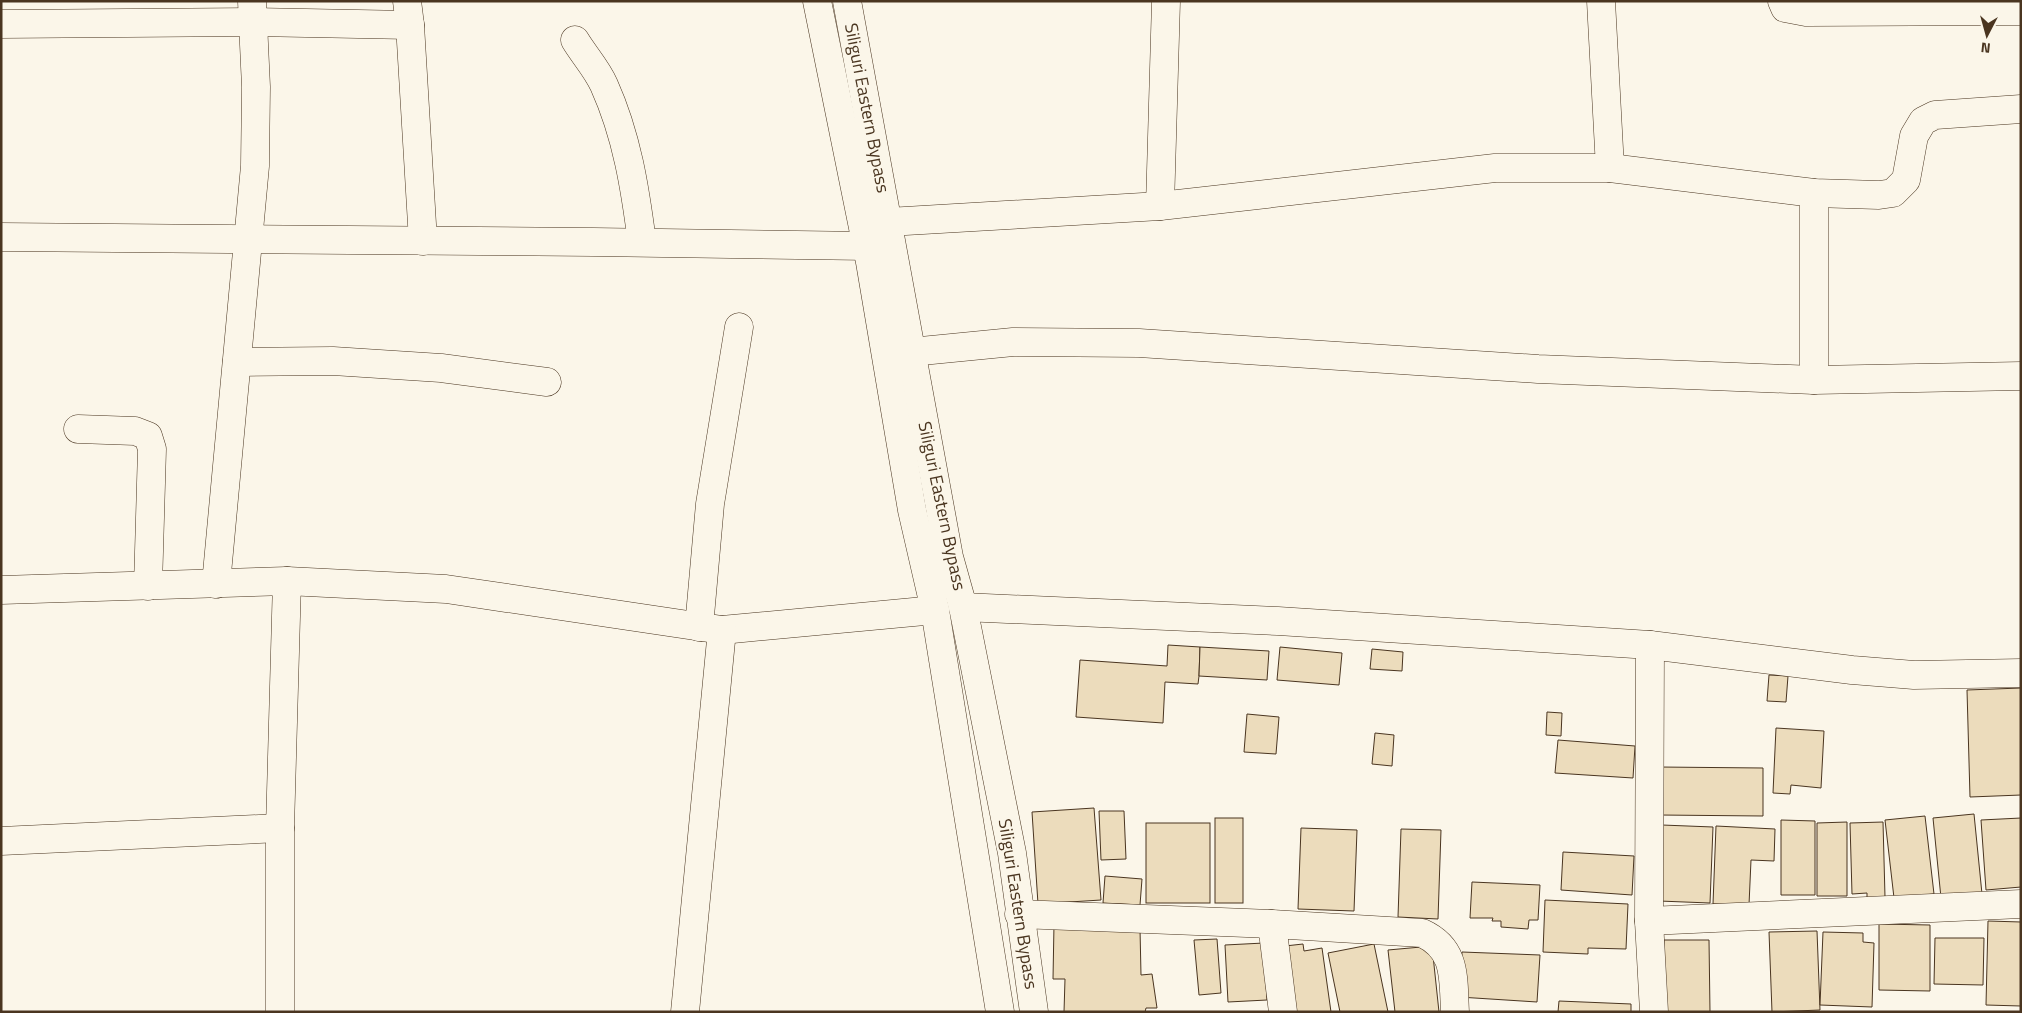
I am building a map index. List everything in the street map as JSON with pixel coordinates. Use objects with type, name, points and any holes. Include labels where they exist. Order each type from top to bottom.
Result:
[{"type":"street","name":"Siliguri Eastern Bypass","points":[[818,1],[867,246],[912,510],[936,610],[1000,1012]]},
{"type":"street","name":"Siliguri Eastern Bypass","points":[[847,1],[950,557],[963,607],[1012,853],[1034,1012]]},
{"type":"street","points":[[1160,206],[1166,1]]},
{"type":"street","points":[[1601,1],[1610,168]]},
{"type":"street","points":[[1782,1],[1786,8],[1806,12],[2021,11]]},
{"type":"street","points":[[216,584],[255,166],[253,12]]},
{"type":"street","points":[[1,24],[253,12],[408,13],[423,241]]},
{"type":"street","points":[[575,40],[603,84],[623,136],[635,185],[642,242]]},
{"type":"street","points":[[888,222],[1160,206],[1495,168],[1610,168],[1814,193],[1879,195],[1894,193],[1906,180],[1914,136],[1923,121],[1936,115],[2021,109]]},
{"type":"street","points":[[1814,193],[1814,380]]},
{"type":"street","points":[[1,237],[642,242],[867,246]]},
{"type":"street","points":[[685,1012],[710,629],[710,504],[739,327]]},
{"type":"street","points":[[911,352],[1013,342],[1139,343],[1538,369],[1814,380],[2021,376]]},
{"type":"street","points":[[237,362],[353,362],[440,368],[547,382]]},
{"type":"street","points":[[78,429],[135,431],[148,436],[152,449],[148,586]]},
{"type":"street","points":[[280,1012],[280,828],[287,581]]},
{"type":"street","points":[[1,590],[287,581],[446,589],[710,629],[963,607],[1278,621],[1650,645],[1852,670],[1914,675],[2021,673]]},
{"type":"street","points":[[1650,645],[1649,921],[1654,1012]]},
{"type":"street","points":[[1,841],[280,828]]},
{"type":"street","points":[[1649,921],[2021,904]]},
{"type":"street","points":[[1019,914],[1272,924],[1422,933],[1433,938],[1448,956],[1452,967],[1455,1012]]},
{"type":"street","points":[[1272,924],[1283,1012]]},
{"type":"building","points":[[1168,645],[1200,647],[1199,676],[1198,684],[1165,682],[1163,723],[1076,717],[1080,660],[1167,666]]},
{"type":"building","points":[[1200,647],[1269,651],[1267,680],[1199,676]]},
{"type":"building","points":[[1280,647],[1342,653],[1339,685],[1277,680]]},
{"type":"building","points":[[1372,649],[1403,652],[1402,671],[1370,669]]},
{"type":"building","points":[[1769,675],[1788,676],[1786,702],[1767,701]]},
{"type":"building","points":[[2021,688],[2021,795],[1970,797],[1967,690]]},
{"type":"building","points":[[1547,712],[1562,713],[1561,736],[1546,735]]},
{"type":"building","points":[[1247,714],[1279,717],[1276,754],[1244,752]]},
{"type":"building","points":[[1776,728],[1824,731],[1821,788],[1791,785],[1790,794],[1773,793]]},
{"type":"building","points":[[1375,733],[1394,735],[1392,766],[1372,764]]},
{"type":"building","points":[[1558,740],[1635,746],[1633,778],[1555,773]]},
{"type":"building","points":[[1659,767],[1763,768],[1763,816],[1659,815]]},
{"type":"building","points":[[1094,808],[1101,900],[1038,904],[1032,812]]},
{"type":"building","points":[[1099,811],[1124,811],[1126,859],[1101,860]]},
{"type":"building","points":[[1974,814],[1982,894],[1941,898],[1933,818]]},
{"type":"building","points":[[1925,816],[1934,894],[1894,898],[1885,820]]},
{"type":"building","points":[[1215,818],[1243,818],[1243,903],[1215,903]]},
{"type":"building","points":[[2021,818],[2021,887],[1986,890],[1981,820]]},
{"type":"building","points":[[1781,820],[1815,821],[1815,895],[1781,895]]},
{"type":"building","points":[[1847,822],[1847,896],[1817,896],[1817,823]]},
{"type":"building","points":[[1883,822],[1885,897],[1867,898],[1867,893],[1852,894],[1850,823]]},
{"type":"building","points":[[1146,823],[1210,823],[1210,903],[1146,903]]},
{"type":"building","points":[[1662,825],[1713,827],[1710,903],[1659,901]]},
{"type":"building","points":[[1716,826],[1775,829],[1774,861],[1751,860],[1749,905],[1713,904]]},
{"type":"building","points":[[1301,828],[1357,830],[1354,911],[1298,909]]},
{"type":"building","points":[[1401,829],[1441,830],[1438,919],[1398,917]]},
{"type":"building","points":[[1563,852],[1634,856],[1632,895],[1561,890]]},
{"type":"building","points":[[1105,876],[1142,879],[1140,905],[1103,903]]},
{"type":"building","points":[[1472,882],[1540,885],[1538,920],[1529,920],[1528,929],[1501,927],[1501,921],[1492,921],[1493,918],[1470,918]]},
{"type":"building","points":[[1545,900],[1628,904],[1626,949],[1588,948],[1588,954],[1543,952]]},
{"type":"building","points":[[1988,921],[2021,922],[2021,1006],[1986,1005]]},
{"type":"building","points":[[1054,924],[1140,929],[1141,975],[1152,974],[1157,1008],[1146,1008],[1145,1012],[1064,1012],[1065,979],[1053,979]]},
{"type":"building","points":[[1879,924],[1930,925],[1930,991],[1879,990]]},
{"type":"building","points":[[1817,931],[1820,1010],[1772,1012],[1769,932]]},
{"type":"building","points":[[1823,932],[1863,933],[1863,942],[1874,943],[1872,1007],[1820,1005]]},
{"type":"building","points":[[1935,938],[1984,938],[1983,985],[1934,984]]},
{"type":"building","points":[[1217,939],[1221,993],[1199,995],[1194,940]]},
{"type":"building","points":[[1664,940],[1709,940],[1710,1012],[1664,1012]]},
{"type":"building","points":[[1264,943],[1267,1000],[1228,1002],[1225,945]]},
{"type":"building","points":[[1303,944],[1304,951],[1322,948],[1331,1012],[1294,1012],[1285,946]]},
{"type":"building","points":[[1374,944],[1388,1012],[1340,1012],[1328,953]]},
{"type":"building","points":[[1432,946],[1439,1012],[1395,1012],[1388,950]]},
{"type":"building","points":[[1462,952],[1540,955],[1537,1002],[1459,997]]},
{"type":"building","points":[[1559,1001],[1631,1004],[1631,1012],[1558,1012]]}]
